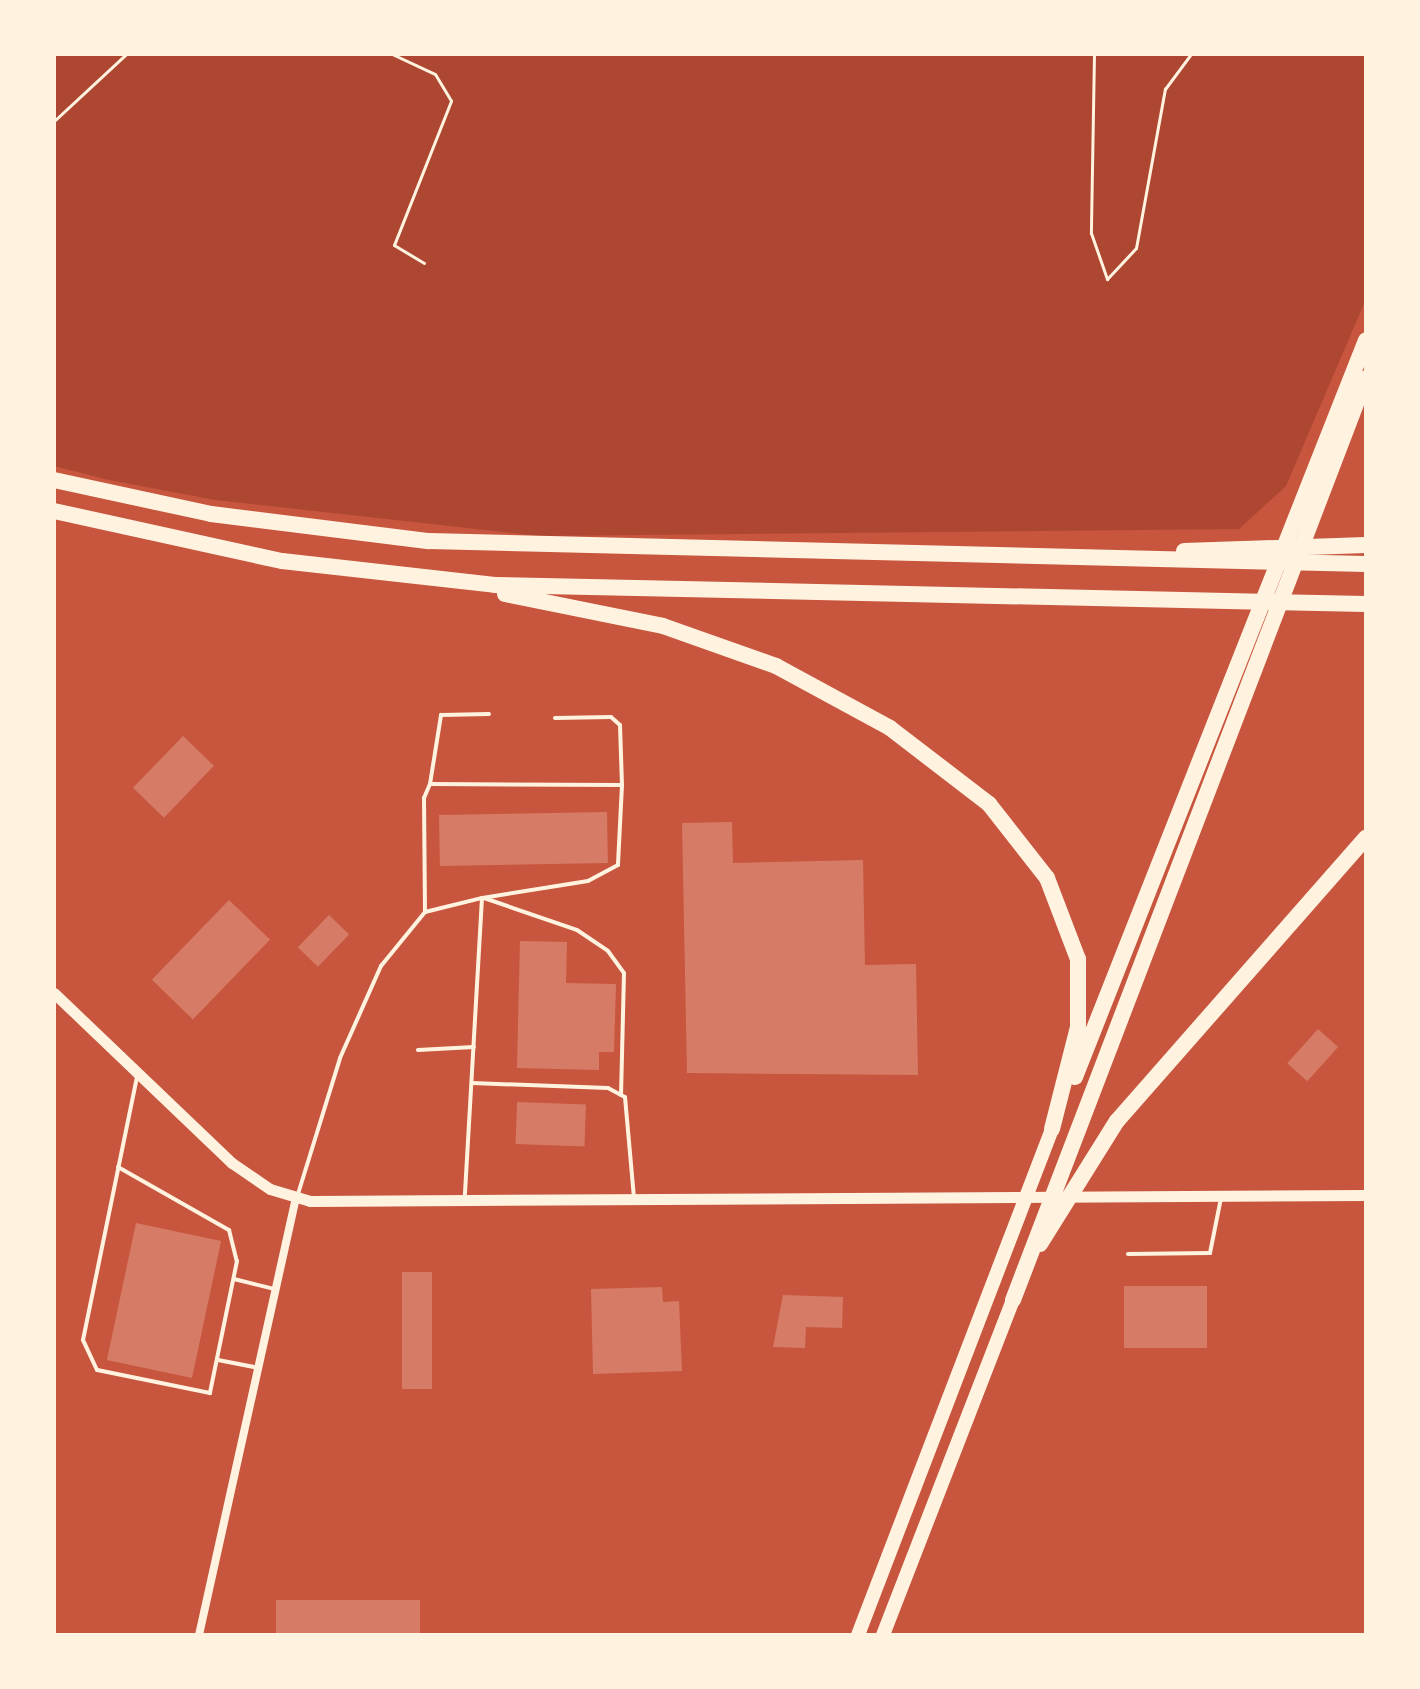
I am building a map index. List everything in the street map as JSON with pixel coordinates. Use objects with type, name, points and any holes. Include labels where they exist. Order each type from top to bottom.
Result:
[{"type":"highway","points":[[858,1635],[1052,1129],[1366,340]]},
{"type":"highway","points":[[883,1635],[1047,1220],[1058,1174],[1366,378]]},
{"type":"highway","points":[[54,480],[224,516],[429,541],[1366,564]]},
{"type":"highway","points":[[54,511],[231,552],[613,613],[710,641],[835,695],[959,778],[1033,857],[1075,946],[1080,1013],[1052,1129]]},
{"type":"highway","points":[[1117,559],[1366,545]]},
{"type":"highway","points":[[389,575],[600,589],[1366,604]]},
{"type":"highway","points":[[1047,1220],[1134,1100],[1366,838]]},
{"type":"street","points":[[54,993],[232,1163],[296,1198],[464,1204],[1366,1195]]},
{"type":"street","points":[[199,1635],[296,1198]]},
{"type":"lane","points":[[425,912],[424,798],[430,784],[441,715],[489,714]]},
{"type":"lane","points":[[296,1198],[345,1045],[381,966],[425,912],[482,898],[588,881],[618,865],[622,785],[620,725],[611,717],[555,718]]},
{"type":"lane","points":[[430,784],[622,785]]},
{"type":"lane","points":[[464,1204],[482,898]]},
{"type":"lane","points":[[482,898],[577,930],[608,951],[624,973],[621,1095],[633,1121],[634,1201]]},
{"type":"lane","points":[[418,1050],[474,1047]]},
{"type":"lane","points":[[118,1167],[229,1230],[234,1279],[210,1393],[97,1370],[83,1340],[118,1167],[137,1074]]},
{"type":"lane","points":[[472,1083],[608,1088],[621,1095]]},
{"type":"lane","points":[[1128,1254],[1210,1253],[1221,1196]]},
{"type":"lane","points":[[234,1279],[277,1289]]},
{"type":"lane","points":[[218,1360],[260,1368]]},
{"type":"path","points":[[54,121],[126,54]]},
{"type":"path","points":[[392,54],[435,74],[451,101],[394,245],[424,263]]},
{"type":"path","points":[[1094,54],[1091,233],[1107,279],[1136,248],[1165,89],[1191,54]]},
{"type":"shaded area","points":[[54,54],[1366,54],[1366,299],[1286,486],[1239,529],[539,536],[215,500],[54,466]]},
{"type":"building","points":[[183,736],[214,766],[164,818],[133,788]]},
{"type":"building","points":[[607,812],[608,863],[440,866],[439,815]]},
{"type":"building","points":[[732,822],[733,863],[863,860],[865,965],[916,964],[918,1075],[687,1073],[682,823]]},
{"type":"building","points":[[229,900],[270,940],[193,1019],[152,980]]},
{"type":"building","points":[[329,915],[349,934],[318,967],[298,947]]},
{"type":"building","points":[[520,941],[567,942],[566,983],[616,984],[614,1052],[599,1052],[599,1070],[517,1068]]},
{"type":"building","points":[[1318,1029],[1338,1047],[1307,1081],[1287,1063]]},
{"type":"building","points":[[517,1102],[586,1104],[584,1146],[516,1144]]},
{"type":"building","points":[[136,1223],[221,1241],[192,1378],[107,1360]]},
{"type":"building","points":[[402,1272],[432,1272],[432,1389],[402,1389]]},
{"type":"building","points":[[1124,1286],[1207,1286],[1207,1348],[1124,1348]]},
{"type":"building","points":[[662,1287],[663,1302],[679,1301],[682,1371],[593,1374],[591,1289]]},
{"type":"building","points":[[783,1295],[843,1297],[842,1328],[806,1327],[805,1348],[773,1347]]},
{"type":"building","points":[[276,1600],[420,1600],[420,1635],[276,1635]]}]
